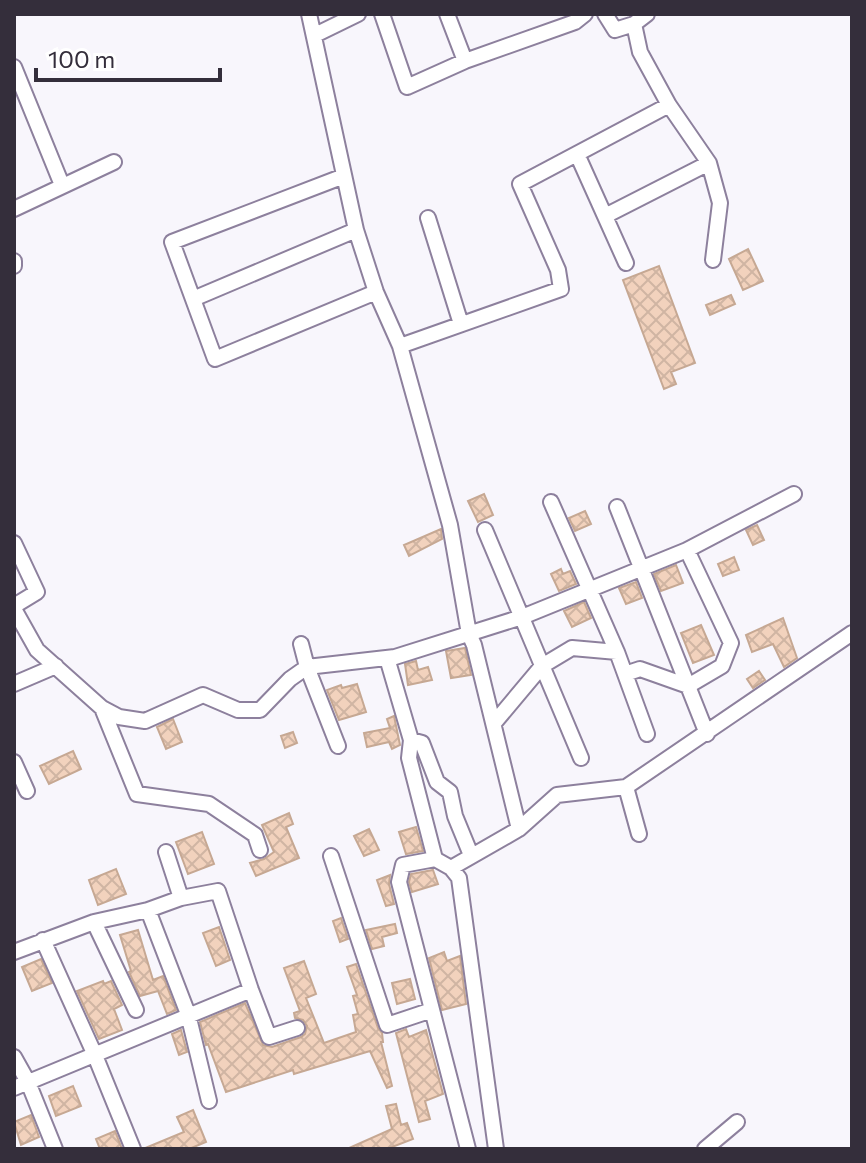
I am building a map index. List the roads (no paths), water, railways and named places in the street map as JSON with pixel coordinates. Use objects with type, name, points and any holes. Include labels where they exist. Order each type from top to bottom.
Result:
[{"type":"street","points":[[309,14],[356,230],[376,292],[400,346],[450,525],[469,634],[495,722],[519,829]]},
{"type":"street","points":[[315,35],[358,14]]},
{"type":"street","points":[[382,14],[407,87],[465,61],[575,22],[585,14]]},
{"type":"street","points":[[447,14],[465,61]]},
{"type":"street","points":[[605,14],[615,30],[634,24],[647,14]]},
{"type":"street","points":[[634,24],[640,52],[669,105],[709,163],[720,203],[713,260]]},
{"type":"street","points":[[14,67],[62,185]]},
{"type":"street","points":[[400,346],[561,289],[558,270],[520,184],[669,105]]},
{"type":"street","points":[[577,154],[626,263]]},
{"type":"street","points":[[14,209],[114,162]]},
{"type":"street","points":[[605,216],[709,163]]},
{"type":"street","points":[[344,176],[172,242],[215,359],[376,292]]},
{"type":"street","points":[[428,218],[461,324]]},
{"type":"street","points":[[193,299],[356,230]]},
{"type":"street","points":[[14,543],[37,592],[14,607],[37,650],[102,708],[119,717],[145,721],[203,695],[238,710],[260,710],[290,679],[307,667],[387,658],[522,617],[687,550],[794,494]]},
{"type":"street","points":[[551,502],[617,652],[647,734]]},
{"type":"street","points":[[617,507],[707,734]]},
{"type":"street","points":[[485,530],[581,758]]},
{"type":"street","points":[[625,674],[640,669],[688,686],[722,666],[731,643],[687,550]]},
{"type":"street","points":[[451,868],[519,829],[557,795],[626,787],[852,633]]},
{"type":"street","points":[[301,644],[338,746]]},
{"type":"street","points":[[495,722],[542,666],[572,648],[617,652]]},
{"type":"street","points":[[387,658],[411,740],[409,758],[435,859]]},
{"type":"street","points":[[14,684],[56,666]]},
{"type":"street","points":[[102,708],[137,794],[209,804],[255,835],[260,850]]},
{"type":"street","points":[[411,740],[422,743],[437,782],[450,792],[455,816],[471,855]]},
{"type":"street","points":[[14,762],[27,791]]},
{"type":"street","points":[[626,787],[639,834]]},
{"type":"street","points":[[166,852],[181,898]]},
{"type":"street","points":[[331,856],[387,1025],[432,1010]]},
{"type":"street","points":[[468,1149],[399,882],[403,865],[435,859],[451,868],[459,878],[496,1149]]},
{"type":"street","points":[[14,952],[94,922],[218,891],[269,1037],[297,1028]]},
{"type":"street","points":[[148,910],[188,1014],[209,1101]]},
{"type":"street","points":[[94,922],[136,1010]]},
{"type":"street","points":[[43,940],[133,1149]]},
{"type":"street","points":[[21,1085],[251,990]]},
{"type":"street","points":[[14,1057],[21,1085],[55,1149]]},
{"type":"street","points":[[705,1149],[737,1122]]}]
